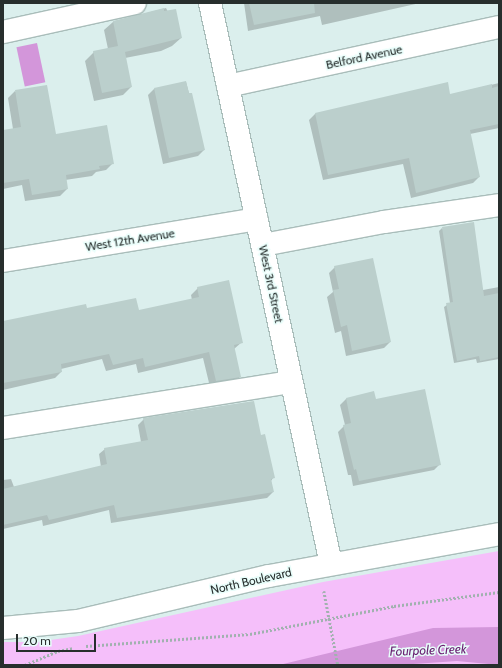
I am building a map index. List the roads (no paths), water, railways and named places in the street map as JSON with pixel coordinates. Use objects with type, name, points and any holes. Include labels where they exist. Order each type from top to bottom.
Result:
[{"type":"street","points":[[3,32],[134,3]]},
{"type":"street","name":"West 3rd Street","points":[[210,3],[331,564]]},
{"type":"street","name":"Belford Avenue","points":[[228,86],[499,27]]},
{"type":"street","points":[[263,245],[384,222],[499,205]]},
{"type":"street","name":"West 12th Avenue","points":[[3,261],[257,219]]},
{"type":"street","points":[[3,428],[291,382]]},
{"type":"street","name":"North Boulevard","points":[[3,628],[78,621],[331,564],[499,534]]},
{"type":"water","points":[[37,43],[45,82],[25,86],[16,47]]},
{"type":"water","name":"Fourpole Creek","points":[[499,627],[499,665],[457,661],[399,665],[279,665],[433,628]]}]
